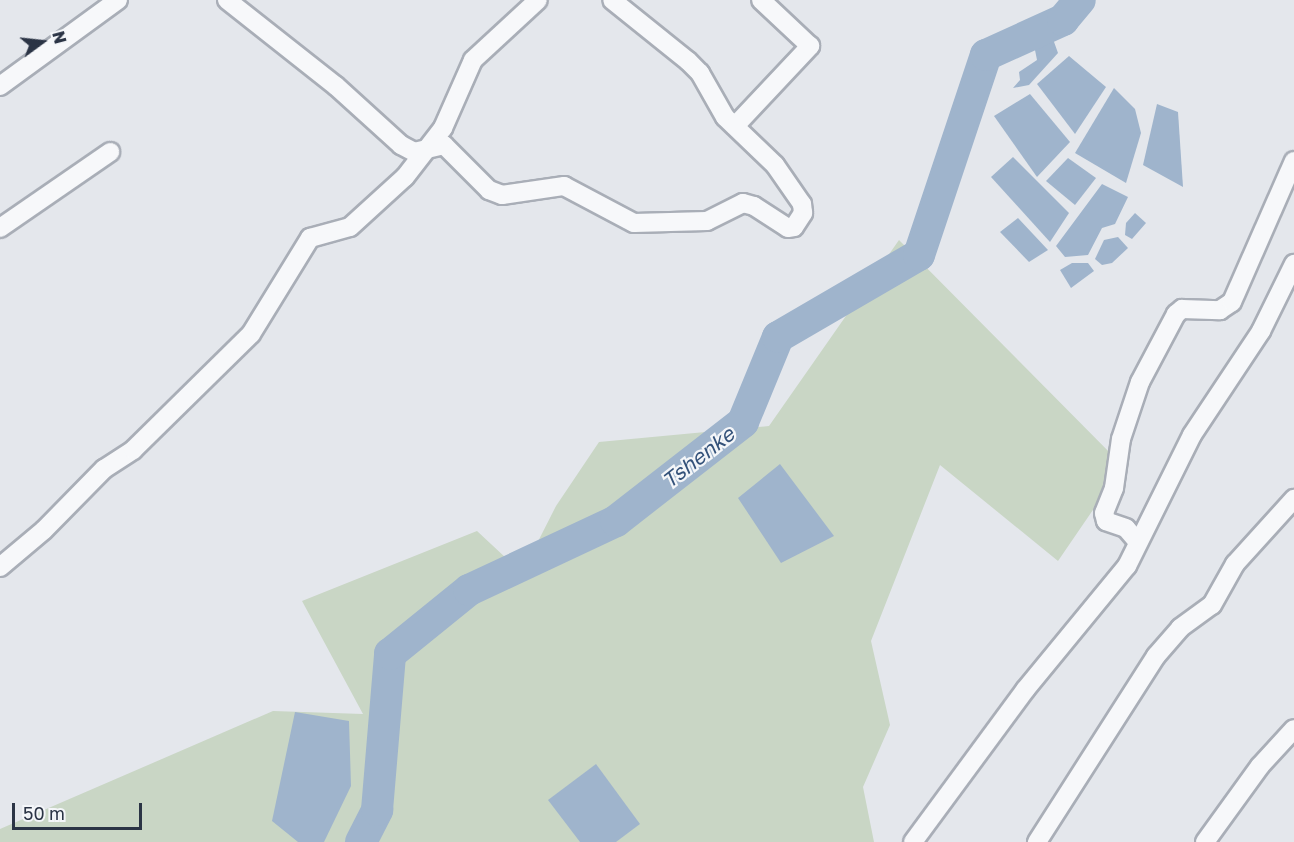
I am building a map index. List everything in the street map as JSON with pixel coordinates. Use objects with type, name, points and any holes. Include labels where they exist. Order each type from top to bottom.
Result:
[{"type":"street","points":[[0,86],[118,0]]},
{"type":"street","points":[[227,0],[336,86],[401,145],[414,152],[444,145],[496,193],[564,186],[634,222],[706,221],[733,205],[743,203],[754,206],[788,228],[794,227],[803,213],[802,204],[775,165],[735,126],[700,73],[612,0]]},
{"type":"street","points":[[0,567],[44,531],[104,469],[133,450],[251,334],[310,238],[350,227],[405,177],[443,128],[473,60],[538,0]]},
{"type":"street","points":[[735,126],[810,46],[761,0]]},
{"type":"street","points":[[0,228],[110,152]]},
{"type":"street","points":[[1138,542],[1126,528],[1106,521],[1104,513],[1114,488],[1121,439],[1140,382],[1176,314],[1182,309],[1220,310],[1232,302],[1294,161]]},
{"type":"street","points":[[913,842],[1039,672],[1126,566],[1160,505],[1192,435],[1261,332],[1294,264]]},
{"type":"street","points":[[1037,842],[1156,656],[1180,628],[1212,605],[1235,564],[1294,499]]},
{"type":"street","points":[[1205,842],[1260,766],[1294,729]]},
{"type":"green space","points":[[899,240],[1123,466],[1058,561],[940,465],[871,641],[890,725],[863,787],[874,842],[0,842],[0,829],[273,711],[363,714],[302,601],[477,531],[522,573],[556,506],[599,442],[769,426]]},
{"type":"water","points":[[1053,39],[1058,53],[1029,85],[1013,88],[1020,80],[1019,72],[1037,60],[1034,45]]},
{"type":"water","points":[[1069,56],[1106,87],[1075,134],[1037,84]]},
{"type":"water","points":[[1114,88],[1135,109],[1141,133],[1126,183],[1075,153]]},
{"type":"water","points":[[1030,94],[1070,142],[1037,177],[994,116]]},
{"type":"water","points":[[1157,104],[1178,112],[1183,187],[1143,165]]},
{"type":"water","points":[[1013,157],[1069,213],[1050,242],[991,177]]},
{"type":"water","points":[[1068,158],[1096,178],[1075,205],[1046,181]]},
{"type":"water","points":[[1102,184],[1128,197],[1115,224],[1102,228],[1088,255],[1065,257],[1056,246]]},
{"type":"water","points":[[1135,213],[1146,223],[1132,239],[1125,235],[1126,223]]},
{"type":"water","points":[[1018,218],[1048,250],[1029,262],[1000,232]]},
{"type":"water","points":[[1118,237],[1128,248],[1112,263],[1102,265],[1095,259],[1104,240]]},
{"type":"water","points":[[1072,263],[1088,263],[1094,271],[1071,288],[1060,270]]},
{"type":"water","points":[[780,464],[834,536],[781,563],[738,498]]},
{"type":"water","points":[[295,712],[349,721],[351,786],[324,842],[298,842],[272,821]]},
{"type":"water","points":[[596,764],[640,824],[616,842],[580,842],[548,800]]},
{"type":"waterway","name":"Tshenke","points":[[361,842],[377,810],[390,654],[469,590],[616,521],[743,422],[778,337],[919,255],[986,55],[1063,20],[1080,0]]}]
